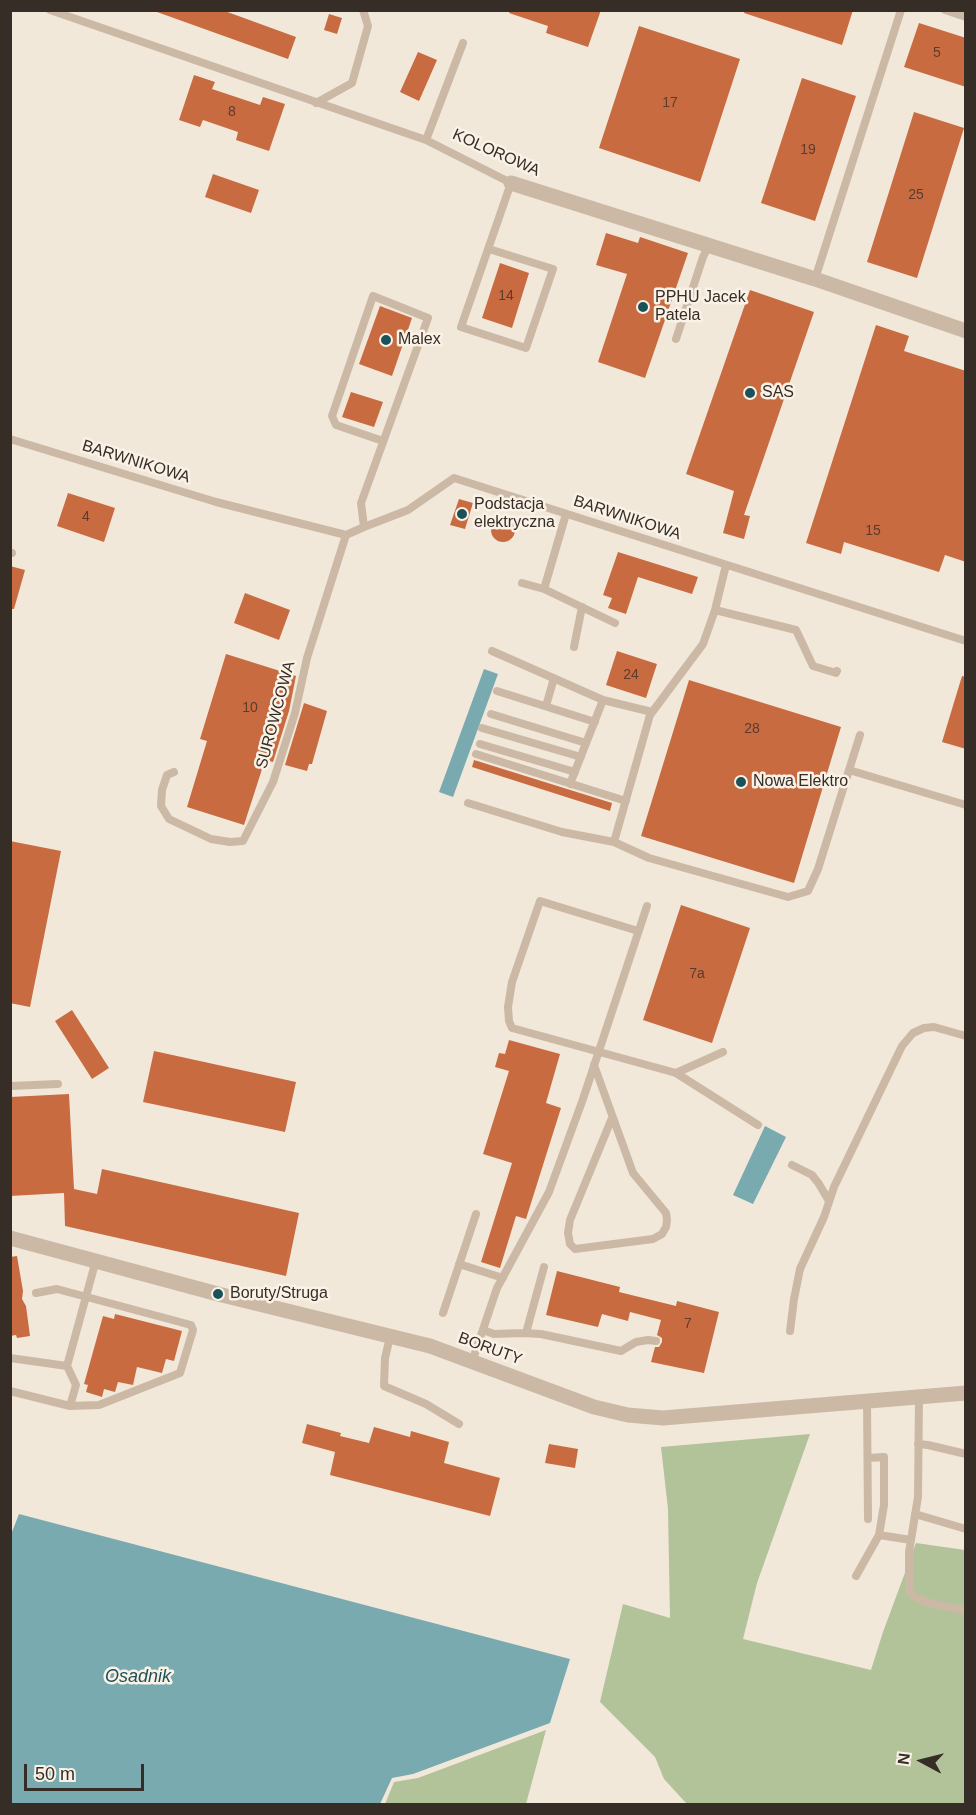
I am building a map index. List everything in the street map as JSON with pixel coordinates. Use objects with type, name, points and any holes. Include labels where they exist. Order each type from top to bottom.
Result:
[{"type":"street","name":"KOLOROWA","points":[[511,183],[815,279],[966,331]]},
{"type":"street","name":"BORUTY","points":[[10,1238],[218,1294],[430,1346],[594,1407],[628,1415],[663,1418],[966,1393]]},
{"type":"lane","name":"KOLOROWA","points":[[50,10],[426,141],[511,183]]},
{"type":"lane","points":[[316,103],[352,83],[368,26],[363,10]]},
{"type":"lane","points":[[815,279],[901,10]]},
{"type":"lane","points":[[945,10],[966,17]]},
{"type":"lane","points":[[426,141],[463,43]]},
{"type":"lane","points":[[489,249],[553,269],[526,348],[461,327],[511,183]]},
{"type":"lane","points":[[676,339],[709,245]]},
{"type":"lane","points":[[364,526],[361,503],[428,318],[373,296],[332,416],[336,424],[382,441]]},
{"type":"lane","name":"BARWNIKOWA","points":[[10,439],[216,502],[346,535],[408,510],[454,478],[966,641]]},
{"type":"lane","points":[[544,589],[566,514]]},
{"type":"lane","name":"SUROWCOWA","points":[[174,772],[167,775],[162,790],[161,806],[169,819],[211,839],[230,842],[243,841],[273,782],[295,713],[307,658],[346,535]]},
{"type":"lane","points":[[614,842],[650,715],[703,644],[715,610],[726,565]]},
{"type":"lane","points":[[522,583],[544,589],[615,623]]},
{"type":"lane","points":[[574,647],[582,608]]},
{"type":"lane","points":[[715,610],[796,630],[813,666],[836,673],[837,671]]},
{"type":"lane","points":[[492,651],[603,700],[652,711]]},
{"type":"lane","points":[[546,706],[554,678]]},
{"type":"lane","points":[[497,691],[595,722]]},
{"type":"lane","points":[[570,784],[603,700]]},
{"type":"lane","points":[[490,714],[586,743]]},
{"type":"lane","points":[[513,753],[519,722]]},
{"type":"lane","points":[[482,728],[581,757]]},
{"type":"lane","points":[[545,747],[550,732]]},
{"type":"lane","points":[[468,803],[562,832],[614,842],[649,858],[788,897],[807,891],[818,869],[860,735]]},
{"type":"lane","points":[[480,744],[575,772]]},
{"type":"lane","points":[[476,754],[626,801]]},
{"type":"lane","points":[[849,770],[966,805]]},
{"type":"lane","points":[[638,931],[540,901],[512,982],[508,1007],[512,1028],[675,1073],[758,1125]]},
{"type":"lane","points":[[472,1362],[497,1288],[549,1192],[647,906]]},
{"type":"lane","points":[[790,1331],[800,1269],[834,1187],[902,1046],[913,1033],[924,1028],[934,1027],[966,1036]]},
{"type":"lane","points":[[675,1073],[723,1052]]},
{"type":"lane","points":[[594,1065],[633,1173],[666,1213],[666,1227],[662,1234],[653,1239],[575,1249],[570,1244],[568,1233],[570,1220],[612,1118]]},
{"type":"lane","points":[[10,1086],[58,1084]]},
{"type":"lane","points":[[792,1165],[812,1175],[829,1201]]},
{"type":"lane","points":[[443,1312],[476,1214]]},
{"type":"lane","points":[[70,1406],[76,1385],[67,1366],[96,1260]]},
{"type":"lane","points":[[459,1264],[503,1278]]},
{"type":"lane","points":[[526,1333],[544,1267]]},
{"type":"lane","points":[[10,1391],[70,1406],[99,1405],[180,1373],[192,1330],[191,1325],[57,1289],[36,1293]]},
{"type":"lane","points":[[483,1330],[494,1334],[541,1334],[621,1351],[636,1342],[656,1341]]},
{"type":"lane","points":[[390,1337],[385,1358],[384,1386],[426,1404],[459,1424]]},
{"type":"lane","points":[[10,1358],[67,1366]]},
{"type":"lane","points":[[919,1397],[918,1497],[909,1552],[909,1591],[915,1598],[926,1602],[966,1611]]},
{"type":"lane","points":[[867,1401],[868,1519]]},
{"type":"lane","points":[[918,1444],[966,1454]]},
{"type":"lane","points":[[856,1576],[879,1535],[884,1505],[885,1457],[868,1458]]},
{"type":"lane","points":[[915,1514],[966,1529]]},
{"type":"lane","points":[[879,1535],[911,1540]]},
{"type":"green space","points":[[810,1434],[757,1583],[743,1639],[871,1670],[916,1543],[965,1550],[965,1804],[687,1804],[664,1779],[655,1757],[600,1702],[623,1604],[670,1618],[668,1509],[661,1447]]},
{"type":"green space","points":[[546,1730],[526,1804],[385,1804],[394,1782],[418,1778]]},
{"type":"water","points":[[484,669],[498,674],[453,797],[439,792]]},
{"type":"water","points":[[765,1126],[786,1137],[753,1204],[733,1195]]},
{"type":"water","name":"Osadnik","points":[[19,1514],[570,1659],[550,1723],[413,1774],[392,1778],[380,1804],[11,1804],[10,1537]]},
{"type":"building","points":[[158,10],[222,10],[296,37],[288,59],[157,12]]},
{"type":"building","points":[[510,10],[601,10],[588,47],[546,33],[548,26],[509,13]]},
{"type":"building","points":[[745,10],[853,10],[842,45],[744,13]]},
{"type":"building","points":[[329,14],[342,18],[337,34],[324,30]]},
{"type":"building","points":[[919,23],[966,38],[966,87],[904,67]]},
{"type":"building","points":[[639,26],[740,59],[700,182],[599,148]]},
{"type":"building","points":[[418,52],[437,60],[419,101],[400,92]]},
{"type":"building","points":[[194,75],[215,82],[212,89],[260,105],[263,97],[285,104],[269,151],[236,140],[238,132],[203,120],[200,127],[179,120]]},
{"type":"building","points":[[802,78],[856,96],[815,221],[761,203]]},
{"type":"building","points":[[914,112],[964,128],[917,278],[867,262]]},
{"type":"building","points":[[213,174],[259,190],[251,213],[205,197]]},
{"type":"building","name":"PPHU Jacek Patela","points":[[606,233],[638,243],[640,237],[688,253],[645,378],[598,362],[627,274],[596,265]]},
{"type":"building","points":[[500,263],[529,273],[512,328],[482,318]]},
{"type":"building","name":"SAS","points":[[750,290],[814,312],[744,515],[750,516],[744,539],[723,533],[734,491],[686,474]]},
{"type":"building","name":"Malex","points":[[380,306],[412,318],[392,376],[359,364]]},
{"type":"building","points":[[876,325],[909,336],[904,351],[966,371],[966,562],[945,555],[939,572],[844,542],[841,554],[806,543]]},
{"type":"building","points":[[351,392],[383,402],[374,427],[342,417]]},
{"type":"building","points":[[68,493],[115,508],[104,542],[57,526]]},
{"type":"building","name":"Podstacja elektryczna","points":[[459,499],[473,503],[465,529],[450,525]]},
{"type":"building","points":[[503,518],[511,522],[515,530],[511,538],[503,542],[495,538],[491,530],[495,522]]},
{"type":"building","points":[[618,552],[698,577],[692,594],[638,577],[626,614],[608,608],[612,598],[603,595]]},
{"type":"building","points":[[10,566],[25,570],[14,609],[10,609]]},
{"type":"building","points":[[245,593],[290,610],[279,640],[234,623]]},
{"type":"building","points":[[617,651],[657,664],[646,698],[606,685]]},
{"type":"building","points":[[226,654],[296,676],[289,711],[273,762],[265,760],[244,825],[187,807],[207,741],[200,739]]},
{"type":"building","points":[[962,676],[966,677],[966,749],[942,742]]},
{"type":"building","name":"Nowa Elektro","points":[[689,680],[841,727],[794,883],[641,836]]},
{"type":"building","points":[[304,703],[327,711],[312,764],[309,764],[307,771],[285,765]]},
{"type":"building","points":[[474,760],[612,803],[610,811],[472,767]]},
{"type":"building","points":[[10,841],[61,851],[30,1007],[10,1003]]},
{"type":"building","points":[[681,905],[750,928],[712,1043],[643,1020]]},
{"type":"building","points":[[72,1010],[109,1068],[92,1079],[55,1021]]},
{"type":"building","points":[[509,1040],[560,1054],[546,1103],[561,1108],[526,1219],[516,1216],[500,1268],[481,1262],[512,1163],[483,1154],[509,1071],[495,1067],[499,1053],[505,1054]]},
{"type":"building","points":[[154,1051],[296,1082],[285,1132],[143,1102]]},
{"type":"building","points":[[69,1094],[74,1189],[97,1194],[102,1169],[299,1213],[286,1276],[65,1226],[64,1193],[10,1196],[10,1097]]},
{"type":"building","points":[[17,1256],[23,1291],[22,1299],[26,1306],[30,1336],[17,1338],[16,1335],[10,1336],[10,1257]]},
{"type":"building","points":[[557,1271],[620,1287],[619,1292],[676,1306],[677,1301],[719,1312],[704,1373],[651,1362],[655,1347],[659,1347],[662,1342],[662,1338],[657,1335],[661,1320],[630,1312],[628,1321],[602,1314],[598,1327],[546,1315]]},
{"type":"building","points":[[115,1314],[182,1331],[174,1361],[166,1359],[162,1373],[137,1367],[133,1385],[118,1382],[115,1392],[104,1389],[102,1397],[86,1392],[88,1385],[84,1384],[103,1316],[114,1319]]},
{"type":"building","points":[[307,1424],[341,1433],[340,1436],[369,1443],[374,1427],[410,1437],[411,1431],[449,1442],[444,1463],[500,1478],[490,1516],[330,1475],[335,1452],[302,1443]]},
{"type":"building","points":[[549,1444],[578,1449],[575,1468],[545,1463]]},
{"type":"place","name":"PPHU Jacek Patela","points":[[643,307]]},
{"type":"place","name":"Malex","points":[[386,340]]},
{"type":"place","name":"SAS","points":[[750,393]]},
{"type":"place","name":"Podstacja elektryczna","points":[[462,514]]},
{"type":"place","name":"Nowa Elektro","points":[[741,782]]},
{"type":"place","name":"Boruty/Struga","points":[[218,1294]]}]
